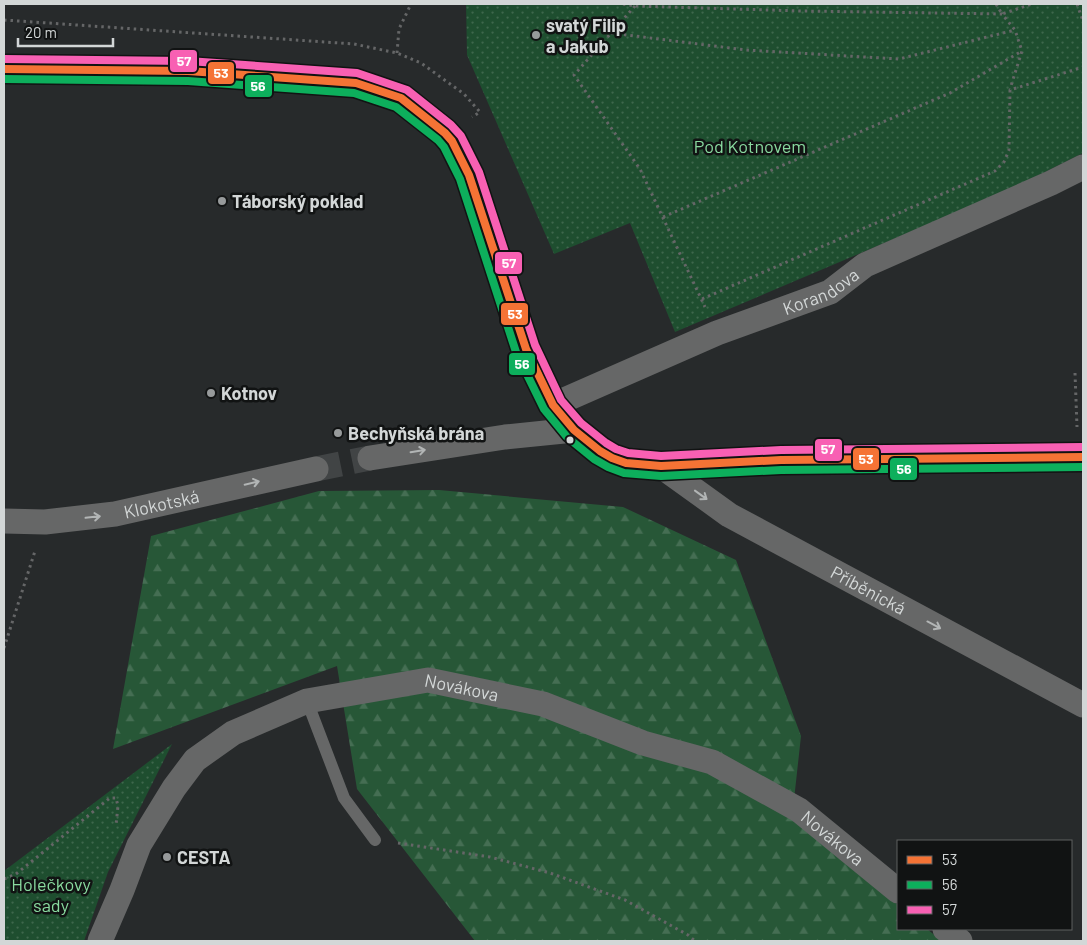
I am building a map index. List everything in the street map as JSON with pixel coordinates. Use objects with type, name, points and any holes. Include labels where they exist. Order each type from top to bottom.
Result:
[{"type":"main road","points":[[4,69],[188,71],[356,83],[401,98],[445,133],[452,141],[469,174],[526,349],[553,406],[574,430],[612,458],[626,462],[661,466],[780,460],[1083,457]]},
{"type":"street","name":"Korandova","points":[[553,406],[717,333],[830,292],[865,265],[1083,167]]},
{"type":"street","points":[[370,458],[505,437],[574,430]]},
{"type":"street","name":"Příběnická","points":[[661,466],[729,515],[1083,706]]},
{"type":"street","name":"Klokotská","points":[[4,521],[45,522],[115,514],[316,469]]},
{"type":"street","name":"Novákova","points":[[100,941],[139,845],[174,788],[195,760],[233,733],[307,702],[428,680],[543,704],[643,743],[712,762],[799,810],[897,890]]},
{"type":"street","points":[[946,930],[960,941]]},
{"type":"lane","points":[[307,702],[344,798],[375,840]]},
{"type":"path","points":[[397,53],[399,29],[411,4]]},
{"type":"path","points":[[623,4],[635,6],[802,11],[1002,14],[1032,4]]},
{"type":"path","points":[[702,299],[995,171],[1004,162],[1008,150],[1010,90],[1022,52],[1015,30],[996,4]]},
{"type":"path","points":[[1077,4],[1083,21]]},
{"type":"path","points":[[635,6],[574,74],[640,169],[717,333]]},
{"type":"path","points":[[4,20],[354,44],[397,53],[421,63],[444,78],[464,94],[480,112],[445,133]]},
{"type":"path","points":[[610,33],[746,50],[899,59],[1015,30]]},
{"type":"path","points":[[663,218],[950,93],[1022,52]]},
{"type":"path","points":[[1010,90],[1083,67]]},
{"type":"path","points":[[1075,373],[1077,429]]},
{"type":"path","points":[[4,648],[45,522]]},
{"type":"path","points":[[4,879],[16,874],[110,798],[116,798],[118,806],[115,832]]},
{"type":"path","points":[[375,840],[490,857],[550,873],[625,900],[688,935],[695,941]]},
{"type":"green space","name":"Pod Kotnovem","points":[[466,4],[1083,4],[1083,153],[1009,190],[675,332],[630,223],[554,254],[467,55]]},
{"type":"green space","points":[[439,490],[623,507],[736,560],[801,736],[792,818],[897,904],[897,930],[928,930],[942,941],[475,941],[357,789],[337,666],[113,749],[151,536],[319,491]]},
{"type":"green space","name":"Holečkovy sady","points":[[172,744],[108,872],[84,941],[4,941],[4,871]]},
{"type":"tunnel","points":[[316,469],[370,458]]},
{"type":"transit line","name":"57","points":[[4,59],[188,61],[357,73],[407,90],[451,125],[461,136],[479,172],[535,345],[561,400],[581,423],[616,449],[628,453],[661,456],[781,450],[1083,447]]},
{"type":"transit line","name":"53","points":[[4,69],[188,71],[356,83],[401,98],[445,133],[452,141],[469,175],[526,349],[553,405],[574,430],[612,458],[626,463],[661,466],[781,460],[1083,457]]},
{"type":"transit line","name":"56","points":[[4,79],[188,81],[354,93],[396,107],[438,140],[444,147],[460,179],[516,352],[544,409],[567,437],[594,459],[624,473],[661,476],[781,470],[1083,467]]},
{"type":"place","name":"svatý Filip a Jakub","points":[[536,35]]},
{"type":"place","name":"Táborský poklad","points":[[222,201]]},
{"type":"place","name":"Kotnov","points":[[211,393]]},
{"type":"place","name":"Bechyňská brána","points":[[338,433]]},
{"type":"place","name":"CESTA","points":[[167,857]]}]
